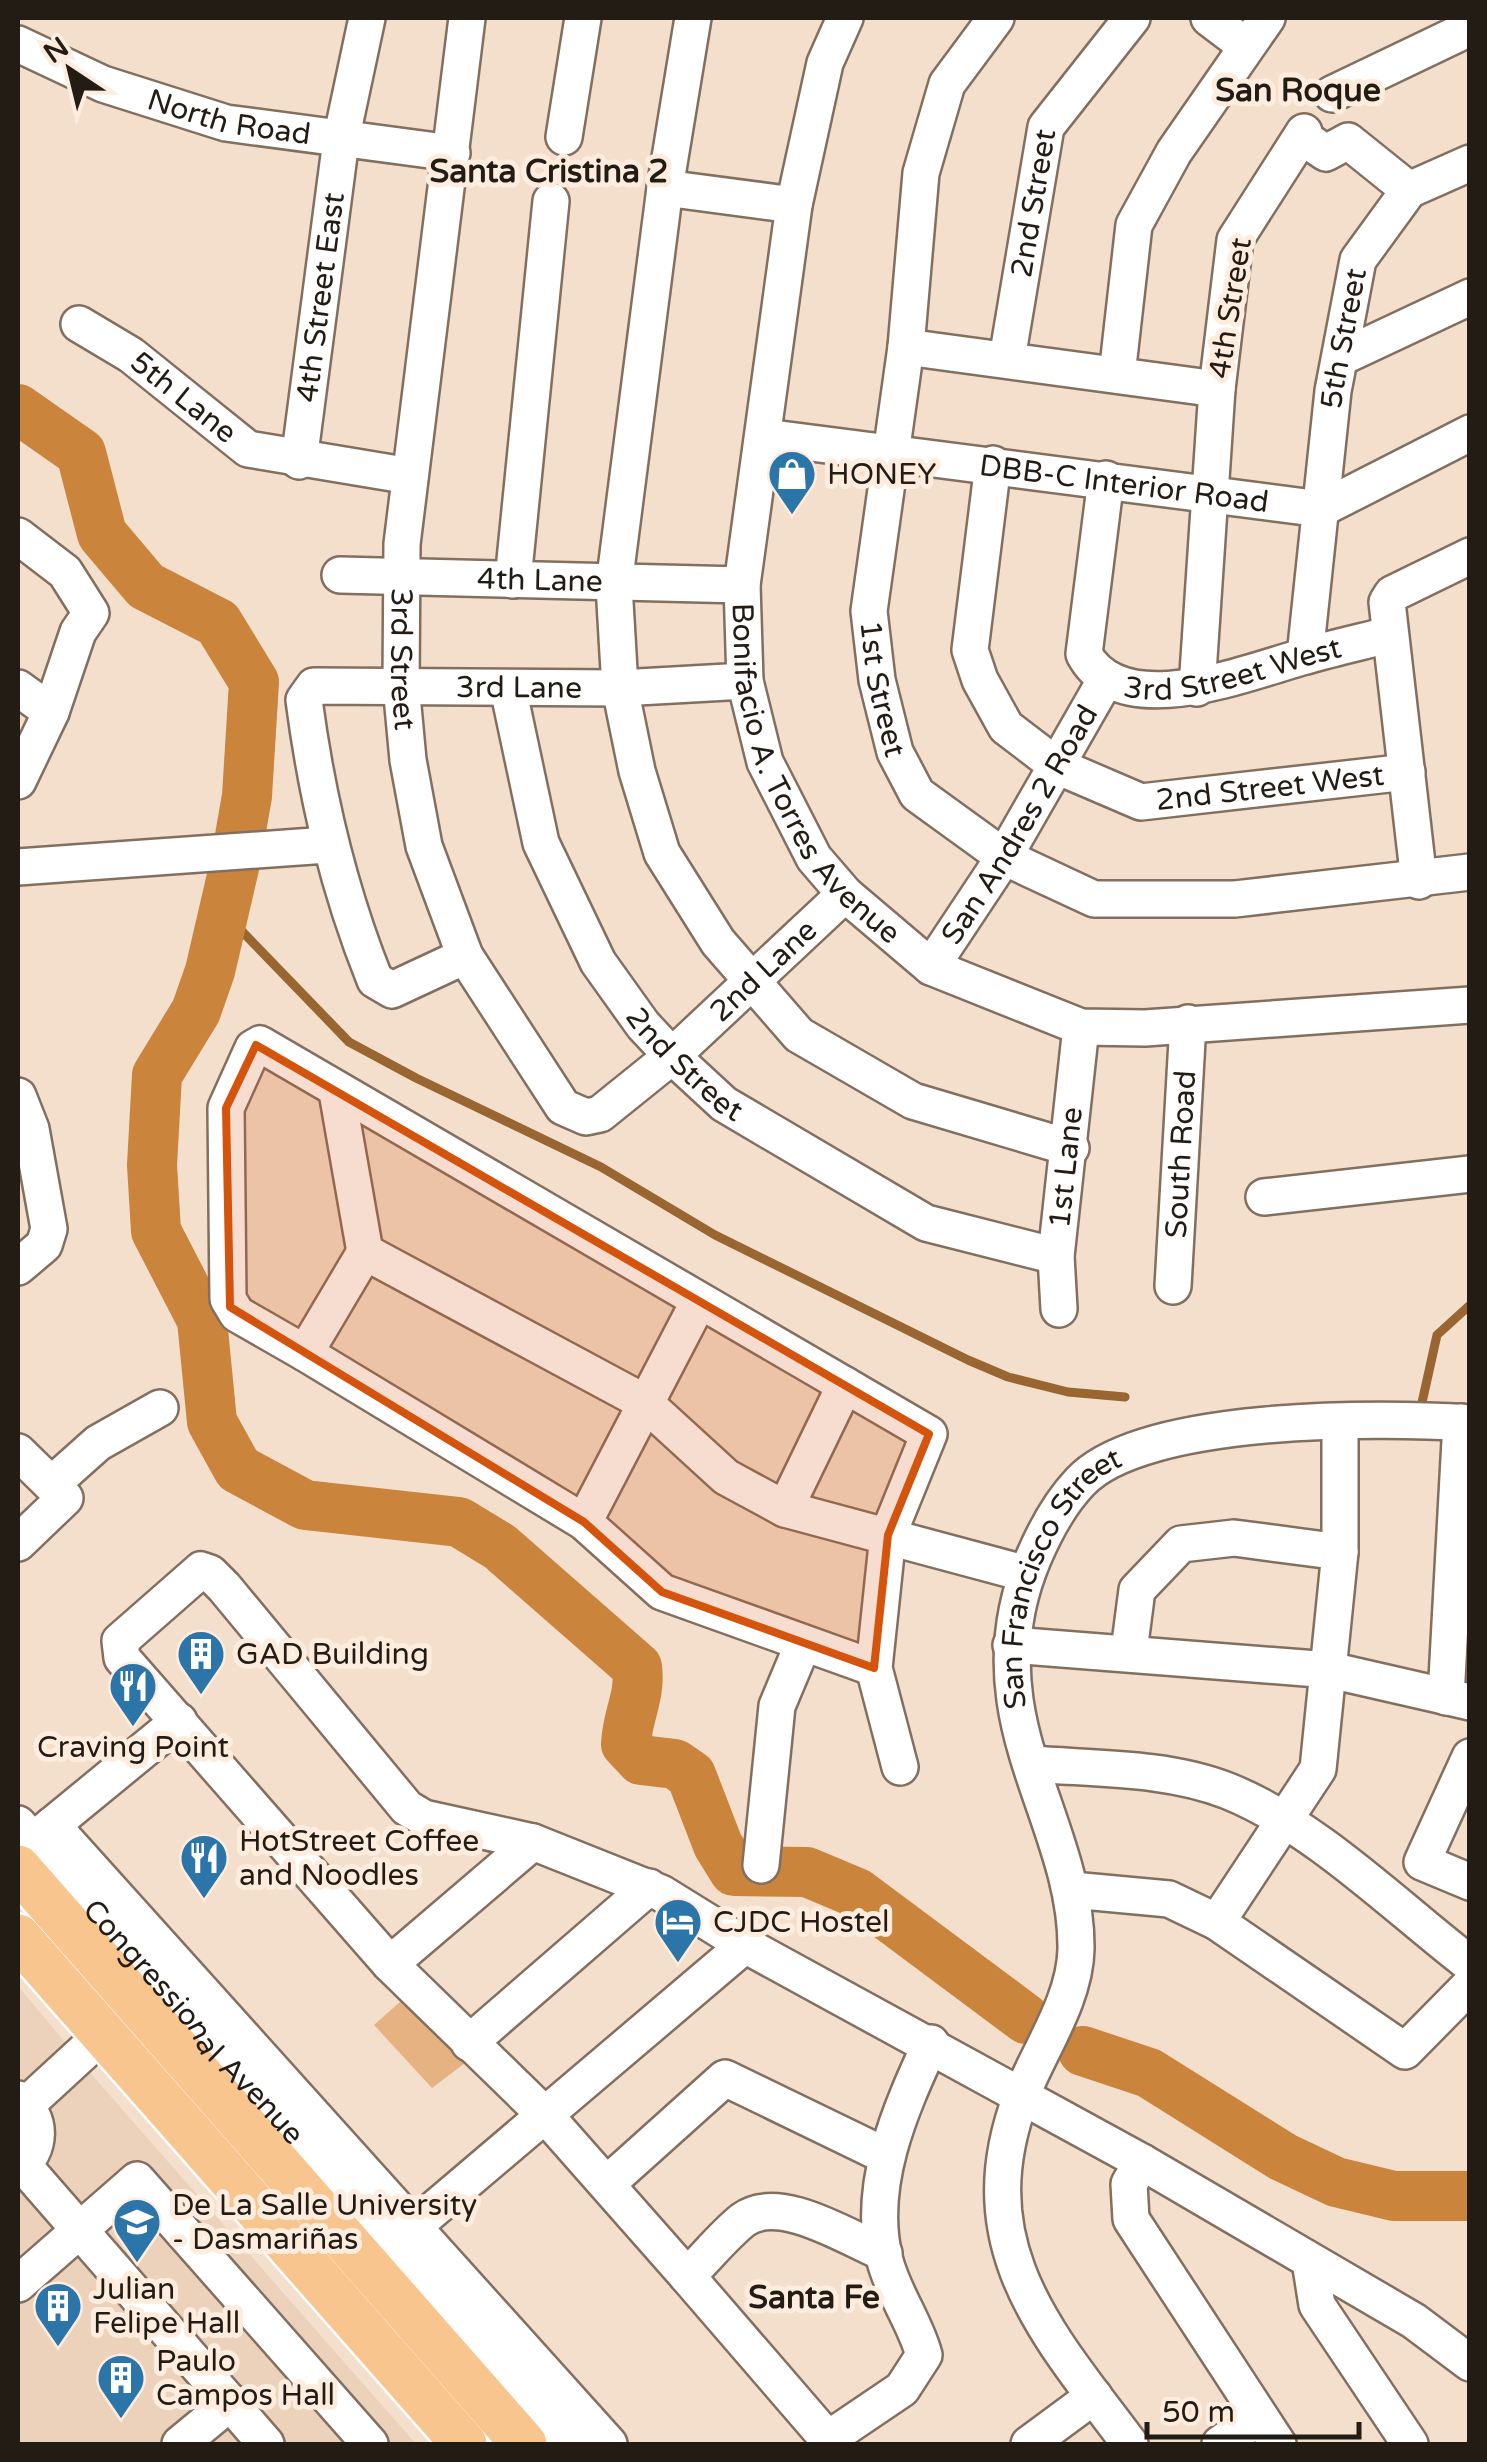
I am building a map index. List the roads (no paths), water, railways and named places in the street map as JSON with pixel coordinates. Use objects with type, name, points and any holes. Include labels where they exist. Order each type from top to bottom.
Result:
[{"type":"main road","name":"Congressional Avenue","points":[[27,1842],[512,2440]]},
{"type":"main road","points":[[18,1938],[464,2444]]},
{"type":"street","name":"4th Street East","points":[[298,461],[341,140],[367,18]]},
{"type":"street","name":"3rd Street","points":[[467,18],[400,580],[401,686],[408,760],[424,846],[466,956],[521,1049],[563,1106],[586,1117]]},
{"type":"street","points":[[564,137],[583,18]]},
{"type":"street","points":[[692,18],[665,188],[614,585],[620,688],[637,771],[662,853],[718,942],[799,1035],[913,1101],[1071,1148]]},
{"type":"street","name":"Bonifacio A. Torres Avenue","points":[[845,18],[826,63],[794,205],[742,586],[745,681],[765,762],[791,820],[814,858],[845,894],[931,968],[1082,1027],[1470,1005]]},
{"type":"street","name":"1st Street","points":[[996,18],[946,84],[921,172],[906,347],[869,611],[876,680],[895,752],[916,794],[1004,856],[1094,899],[1235,899],[1419,881],[1470,872]]},
{"type":"street","name":"2nd Street","points":[[1007,359],[1046,127],[1132,18]]},
{"type":"street","points":[[1210,18],[1246,46]]},
{"type":"street","points":[[1117,375],[1134,225],[1174,152],[1267,18]]},
{"type":"street","points":[[1332,94],[1470,28]]},
{"type":"street","name":"North Road","points":[[18,44],[103,84],[226,124],[341,140],[455,136]]},
{"type":"street","name":"4th Street","points":[[1197,688],[1216,389],[1235,240],[1303,135],[1326,152],[1348,141],[1409,190]]},
{"type":"street","name":"5th Street","points":[[1305,656],[1340,358],[1358,260],[1409,190],[1470,162]]},
{"type":"street","points":[[665,188],[794,205]]},
{"type":"street","points":[[513,580],[551,202]]},
{"type":"street","points":[[1340,358],[1470,297]]},
{"type":"street","name":"5th Lane","points":[[79,324],[131,355],[248,449],[298,461],[410,476]]},
{"type":"street","points":[[906,347],[1216,389]]},
{"type":"street","points":[[1322,509],[1470,433]]},
{"type":"street","name":"DBB-C Interior Road","points":[[764,437],[1322,509]]},
{"type":"street","name":"2nd Street West","points":[[993,464],[970,650],[980,680],[1006,727],[1058,766],[1141,802],[1407,772]]},
{"type":"street","name":"3rd Street West","points":[[1106,480],[1084,654],[1106,679],[1137,686],[1197,688],[1388,636]]},
{"type":"street","points":[[18,536],[64,572],[91,614],[78,632],[51,712],[18,780]]},
{"type":"street","points":[[1419,881],[1388,636],[1389,596],[1470,556]]},
{"type":"street","name":"4th Lane","points":[[340,575],[400,580],[742,586]]},
{"type":"street","name":"San Andres 2 Road","points":[[931,968],[1004,856],[1106,679]]},
{"type":"street","name":"3rd Lane","points":[[328,845],[304,700],[314,686],[620,688],[745,681]]},
{"type":"street","points":[[18,688],[51,712]]},
{"type":"street","name":"2nd Street","points":[[508,688],[541,843],[598,962],[642,1025],[724,1104],[926,1222],[1056,1256]]},
{"type":"street","points":[[24,870],[204,852],[328,845],[364,954],[382,987],[392,990],[466,956]]},
{"type":"street","name":"2nd Lane","points":[[586,1117],[600,1114],[672,1056],[845,894]]},
{"type":"street","name":"South Road","points":[[1173,1286],[1188,1023]]},
{"type":"street","name":"1st Lane","points":[[1059,1309],[1056,1256],[1082,1027]]},
{"type":"street","points":[[874,1668],[662,1592],[584,1522],[237,1314],[228,1299],[226,1108],[253,1048],[260,1044],[929,1434],[888,1535],[874,1668],[900,1767]]},
{"type":"street","points":[[304,1352],[365,1252],[337,1092]]},
{"type":"street","points":[[18,1096],[31,1130],[49,1229],[44,1245],[18,1267]]},
{"type":"street","points":[[1264,1197],[1470,1174]]},
{"type":"street","points":[[365,1252],[644,1402],[726,1476],[786,1509],[1027,1574]]},
{"type":"street","points":[[584,1522],[699,1301]]},
{"type":"street","points":[[786,1509],[845,1385]]},
{"type":"street","points":[[18,1543],[98,1443],[160,1408]]},
{"type":"street","points":[[1217,1922],[1318,1769],[1340,1552],[1340,1422]]},
{"type":"street","name":"San Francisco Street","points":[[1130,2444],[1030,2305],[1006,2234],[1004,2165],[1021,2098],[1044,2052],[1076,1953],[1072,1890],[1015,1701],[1012,1645],[1027,1574],[1042,1539],[1082,1479],[1141,1446],[1206,1429],[1340,1422],[1465,1422]]},
{"type":"street","points":[[1012,1645],[1129,1651],[1330,1670],[1458,1699],[1465,1422]]},
{"type":"street","points":[[18,1452],[59,1491]]},
{"type":"street","points":[[1129,1651],[1137,1590],[1180,1544],[1234,1538],[1340,1552]]},
{"type":"street","points":[[931,2043],[886,2156],[880,2204],[884,2253],[924,2355],[902,2389],[830,2442],[608,2183],[545,2115],[390,1964],[118,1650],[120,1642],[205,1570],[407,1808],[424,1818],[533,1842],[649,1886],[745,1945],[931,2043],[1021,2098],[1142,2162],[1414,2322],[1470,2363]]},
{"type":"street","points":[[760,1865],[776,1706],[803,1644]]},
{"type":"street","points":[[179,1721],[27,1842],[412,2226],[608,2444]]},
{"type":"street","points":[[1470,1757],[1422,1862],[1470,1882]]},
{"type":"street","points":[[1032,1764],[1163,1775],[1227,1791],[1286,1820],[1468,1986],[1404,2051],[1217,1922],[1169,1899],[1072,1890]]},
{"type":"street","name":"Congressional Avenue","points":[[27,1842],[198,2026],[208,2046],[261,2098],[572,2444]]},
{"type":"street","points":[[390,1964],[533,1842]]},
{"type":"street","points":[[469,2044],[649,1886]]},
{"type":"street","points":[[412,2226],[745,1945]]},
{"type":"street","points":[[101,2036],[22,2102],[37,2129],[36,2143],[20,2167],[80,2229],[266,2444]]},
{"type":"street","points":[[608,2183],[725,2078],[886,2156]]},
{"type":"street","points":[[1142,2162],[1129,2184],[1131,2220],[1269,2431],[1220,2444]]},
{"type":"street","points":[[18,2284],[137,2180],[370,2444]]},
{"type":"street","points":[[687,2276],[744,2220],[762,2211],[787,2213],[884,2253]]},
{"type":"street","points":[[1310,2260],[1316,2305],[1410,2444]]},
{"type":"street","points":[[1029,2444],[1094,2396]]},
{"type":"street","points":[[185,2443],[231,2402]]},
{"type":"waterway","points":[[18,409],[81,453],[102,534],[146,586],[218,623],[254,682],[247,796],[236,859],[210,971],[196,1011],[157,1075],[152,1165],[156,1231],[202,1320],[212,1422],[238,1469],[305,1505],[459,1522],[500,1547],[637,1667],[626,1744],[641,1760],[675,1764],[691,1775],[718,1845],[734,1871],[807,1872],[857,1893],[1026,2019]]},
{"type":"waterway","points":[[225,907],[234,923],[349,1042],[601,1167],[715,1235],[968,1360],[1008,1377],[1068,1392],[1125,1397]]},
{"type":"waterway","points":[[1421,1407],[1437,1335],[1470,1305]]},
{"type":"waterway","points":[[1083,2051],[1149,2073],[1283,2157],[1336,2182],[1394,2196],[1470,2196]]},
{"type":"place","name":"HONEY","points":[[792,516]]},
{"type":"place","name":"GAD Building","points":[[201,1696]]},
{"type":"place","name":"Craving Point","points":[[133,1728]]},
{"type":"place","name":"HotStreet Coffee and Noodles","points":[[204,1900]]},
{"type":"place","name":"CJDC Hostel","points":[[678,1964]]},
{"type":"place","name":"De La Salle University - Dasmariñas","points":[[137,2264]]},
{"type":"place","name":"Julian Felipe Hall","points":[[58,2348]]},
{"type":"place","name":"Paulo Campos Hall","points":[[121,2420]]},
{"type":"district","name":"San Roque","points":[[1298,90]]},
{"type":"district","name":"Santa Cristina 2","points":[[549,171]]},
{"type":"district","name":"Santa Fe","points":[[814,2297]]}]
